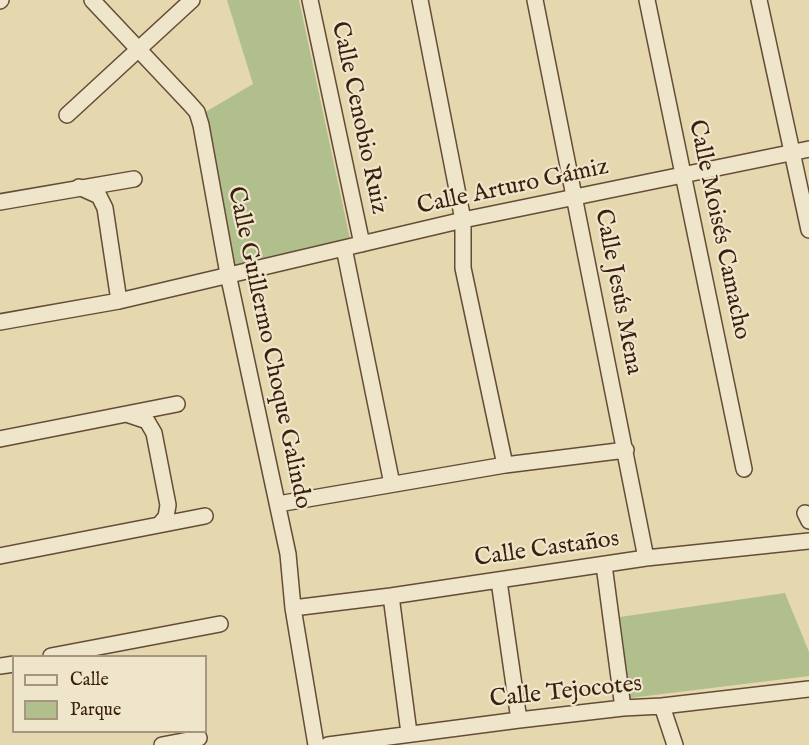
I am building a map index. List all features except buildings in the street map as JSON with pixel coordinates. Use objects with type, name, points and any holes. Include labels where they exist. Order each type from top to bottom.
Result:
[{"type":"street","name":"Calle Guillermo Choque Galindo","points":[[92,0],[197,112],[228,274],[288,554],[293,608],[316,745]]},
{"type":"street","points":[[67,116],[192,0]]},
{"type":"street","name":"Calle Cenobio Ruiz","points":[[310,0],[363,244]]},
{"type":"street","points":[[420,0],[464,220],[463,268],[505,465]]},
{"type":"street","name":"Calle Jesús Mena","points":[[535,0],[646,558]]},
{"type":"street","name":"Calle Moisés Camacho","points":[[647,0],[744,469]]},
{"type":"street","points":[[759,0],[809,230]]},
{"type":"street","name":"Calle Arturo Gámiz","points":[[0,322],[119,301],[464,220],[809,149]]},
{"type":"street","points":[[0,202],[134,179]]},
{"type":"street","points":[[79,187],[99,196],[105,208],[119,301]]},
{"type":"street","points":[[344,248],[392,484]]},
{"type":"street","points":[[0,439],[177,404]]},
{"type":"street","points":[[128,415],[147,421],[154,433],[168,505],[166,517],[159,525]]},
{"type":"street","points":[[278,504],[505,465],[626,450]]},
{"type":"street","points":[[0,556],[205,516]]},
{"type":"street","name":"Calle Castaños","points":[[293,608],[499,581],[646,558],[809,541]]},
{"type":"street","points":[[604,566],[623,708]]},
{"type":"street","points":[[499,581],[519,720]]},
{"type":"street","points":[[391,596],[409,733]]},
{"type":"street","points":[[61,655],[220,624]]},
{"type":"street","name":"Calle Tejocotes","points":[[328,745],[519,720],[809,689]]},
{"type":"street","points":[[662,706],[675,745]]},
{"type":"street","points":[[162,745],[199,738]]},
{"type":"green space","points":[[227,0],[299,0],[350,239],[231,266],[202,114],[253,84]]},
{"type":"green space","points":[[785,593],[809,652],[809,676],[630,698],[620,617]]}]
